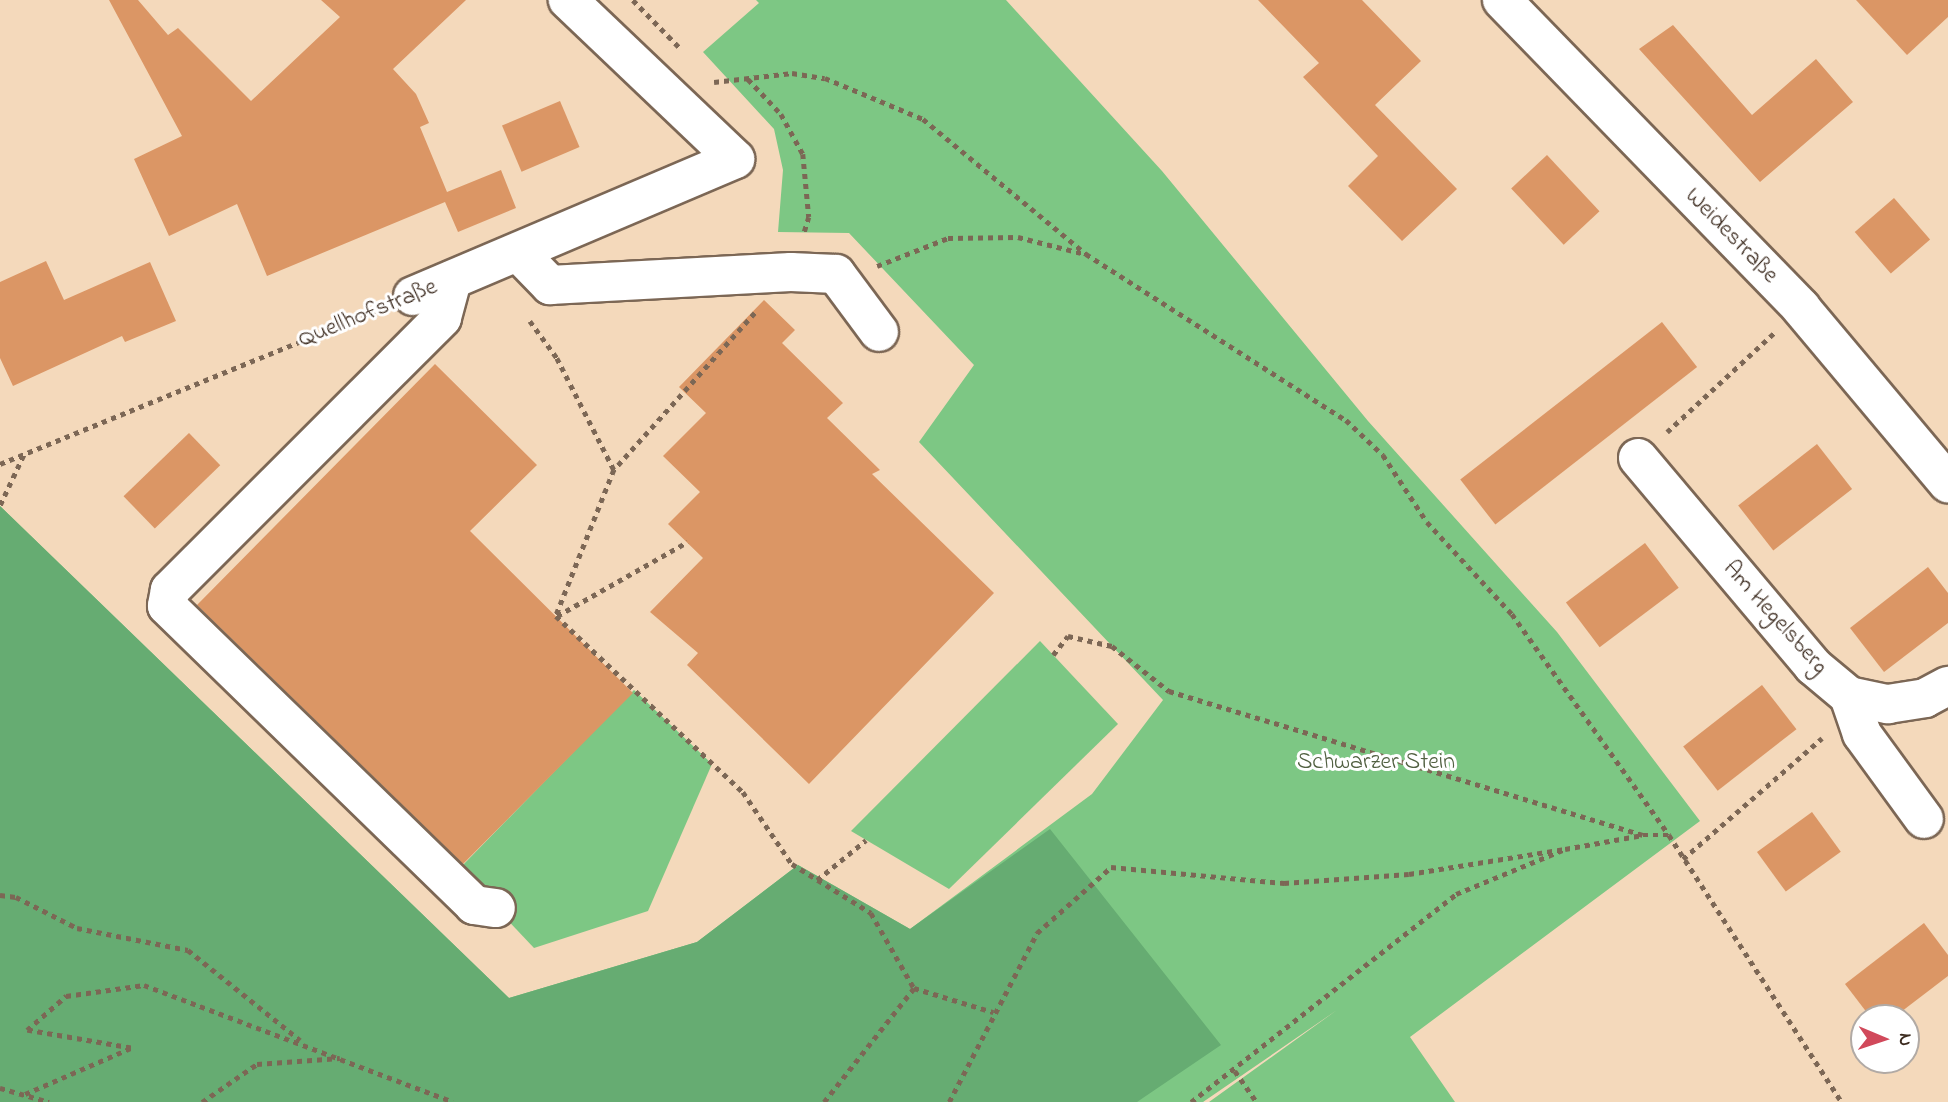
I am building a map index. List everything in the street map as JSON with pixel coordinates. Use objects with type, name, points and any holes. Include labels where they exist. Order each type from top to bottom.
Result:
[{"type":"street","name":"Quellhofstraße","points":[[413,296],[735,159],[568,0]]},
{"type":"street","name":"Weidestraße","points":[[1502,0],[1801,308],[1948,483]]},
{"type":"street","points":[[519,253],[550,285],[791,272],[836,274],[879,332]]},
{"type":"street","points":[[452,280],[442,318],[170,590],[167,606],[474,905],[496,908]]},
{"type":"street","name":"Am Hegelsberg","points":[[1638,458],[1813,666],[1849,696],[1888,704],[1925,698],[1948,686]]},
{"type":"street","points":[[1849,696],[1862,734],[1924,818]]},
{"type":"path","points":[[714,82],[792,73],[825,78],[923,118],[1086,254],[1346,420],[1384,455],[1427,522],[1512,614],[1669,835],[1842,1102]]},
{"type":"path","points":[[556,616],[614,470],[791,272],[809,217],[803,154],[781,114],[748,79]]},
{"type":"path","points":[[836,274],[890,263],[948,238],[1018,237],[1086,254]]},
{"type":"path","name":"Quellhofstraße","points":[[0,464],[413,296]]},
{"type":"path","points":[[1638,458],[1801,308]]},
{"type":"path","points":[[528,318],[557,358],[614,470]]},
{"type":"path","points":[[0,505],[24,453]]},
{"type":"path","points":[[556,616],[687,541]]},
{"type":"path","points":[[556,616],[743,792],[792,864],[871,913],[914,988],[993,1012]]},
{"type":"path","points":[[1053,655],[1068,636],[1112,646],[1169,691],[1643,835]]},
{"type":"path","points":[[1683,859],[1827,734]]},
{"type":"path","points":[[949,1102],[993,1012],[1037,933],[1111,867],[1284,883],[1409,874],[1643,835],[1669,835]]},
{"type":"path","points":[[817,880],[866,840]]},
{"type":"path","points":[[1191,1102],[1235,1071],[1456,894],[1565,849]]},
{"type":"path","points":[[0,895],[16,897],[77,928],[188,950],[303,1042]]},
{"type":"path","points":[[24,1094],[131,1048],[27,1030],[66,996],[144,985],[303,1042],[453,1102]]},
{"type":"path","points":[[824,1102],[914,988]]},
{"type":"path","points":[[202,1102],[257,1065],[341,1058]]},
{"type":"path","points":[[1235,1071],[1257,1102]]},
{"type":"path","points":[[0,1088],[49,1102]]},
{"type":"green space","name":"Schwarzer Stein","points":[[756,0],[1006,0],[1162,171],[1368,421],[1557,632],[1700,821],[1410,1037],[1455,1102],[1209,1102],[1337,1010],[1203,1102],[0,1102],[0,506],[509,998],[697,942],[798,865],[910,929],[1092,794],[1163,700],[919,442],[974,365],[849,233],[778,232],[783,170],[774,129],[703,52],[759,3]]},
{"type":"green space","points":[[0,506],[509,998],[697,942],[798,865],[910,929],[1050,829],[1221,1045],[1137,1102],[0,1102]]},
{"type":"green space","points":[[1040,641],[1118,724],[949,889],[851,831]]},
{"type":"green space","points":[[634,690],[712,764],[648,911],[534,948],[459,869]]},
{"type":"building","points":[[109,0],[138,0],[168,35],[178,28],[251,101],[340,17],[321,0],[466,0],[393,69],[416,94],[429,123],[420,127],[447,192],[501,170],[516,208],[458,232],[445,202],[267,276],[237,204],[169,236],[134,159],[182,136]]},
{"type":"building","points":[[1258,0],[1362,0],[1421,61],[1375,105],[1457,189],[1402,241],[1348,186],[1378,156],[1303,77],[1319,63]]},
{"type":"building","points":[[1856,0],[1948,0],[1948,17],[1907,55]]},
{"type":"building","points":[[1673,25],[1752,115],[1816,59],[1853,102],[1760,182],[1639,49]]},
{"type":"building","points":[[560,101],[580,147],[522,172],[502,126]]},
{"type":"building","points":[[1547,155],[1600,211],[1564,245],[1511,188]]},
{"type":"building","points":[[1894,198],[1930,240],[1891,274],[1855,232]]},
{"type":"building","points":[[46,261],[64,300],[150,262],[176,321],[125,342],[122,336],[13,386],[0,358],[0,282]]},
{"type":"building","points":[[764,300],[795,330],[782,343],[843,403],[827,418],[880,470],[872,474],[994,593],[809,784],[687,665],[698,653],[650,612],[703,558],[668,524],[700,492],[663,456],[706,413],[679,387]]},
{"type":"building","points":[[1662,322],[1697,367],[1495,525],[1460,480]]},
{"type":"building","points":[[435,364],[537,465],[470,531],[633,693],[463,864],[197,605]]},
{"type":"building","points":[[189,433],[220,465],[155,529],[124,496]]},
{"type":"building","points":[[1817,444],[1852,489],[1773,550],[1738,506]]},
{"type":"building","points":[[1645,543],[1679,588],[1600,647],[1566,603]]},
{"type":"building","points":[[1928,567],[1948,593],[1948,623],[1884,672],[1850,628]]},
{"type":"building","points":[[1762,685],[1796,729],[1718,791],[1683,747]]},
{"type":"building","points":[[1812,812],[1841,852],[1786,892],[1757,852]]},
{"type":"building","points":[[1924,923],[1948,955],[1948,976],[1911,1004],[1860,1004],[1845,984]]}]
